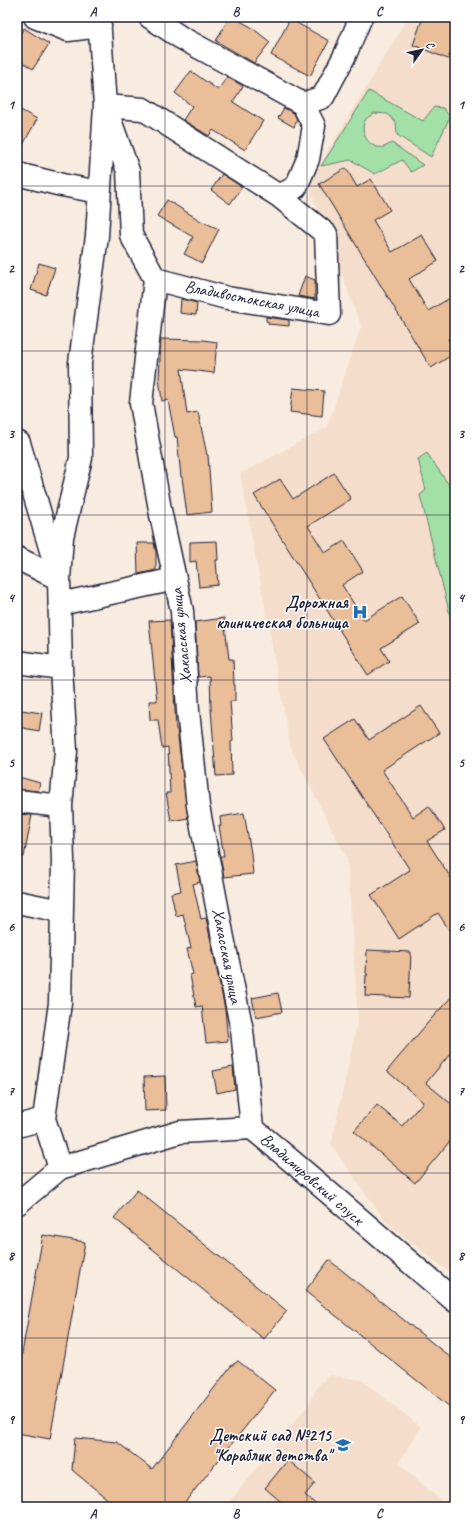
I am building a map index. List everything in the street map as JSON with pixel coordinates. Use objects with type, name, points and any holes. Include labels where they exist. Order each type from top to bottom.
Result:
[{"type":"street","points":[[35,17],[68,30],[99,22],[105,106],[96,236],[80,363],[81,458],[62,537],[59,579],[61,668],[66,751],[61,806],[63,860],[60,1003],[44,1119],[60,1168]]},
{"type":"street","points":[[105,106],[143,109],[279,196],[296,187],[308,159],[314,126],[303,104],[180,37],[150,17]]},
{"type":"street","points":[[303,104],[323,97],[361,17]]},
{"type":"street","points":[[105,106],[128,171],[131,235],[156,279]]},
{"type":"street","points":[[17,174],[62,186],[100,192]]},
{"type":"street","name":"Владивостокская улица","points":[[156,279],[227,298],[329,314],[326,234],[279,196]]},
{"type":"street","name":"Хакасская улица","points":[[156,279],[141,403],[182,611],[188,711],[198,806],[242,1030],[252,1128]]},
{"type":"street","points":[[17,442],[59,579]]},
{"type":"street","points":[[17,558],[59,579]]},
{"type":"street","points":[[60,604],[175,579]]},
{"type":"street","points":[[17,662],[61,668]]},
{"type":"street","points":[[17,801],[61,806]]},
{"type":"street","points":[[17,902],[61,911]]},
{"type":"street","points":[[17,1126],[44,1119]]},
{"type":"street","name":"Владимировский спуск","points":[[17,1204],[60,1168],[180,1132],[252,1128],[315,1180],[455,1301]]},
{"type":"shaded area","name":"Дорожная клиническая больница","points":[[408,17],[455,17],[455,1277],[386,1222],[331,1145],[358,1020],[347,859],[291,749],[240,474],[327,427],[361,326],[308,184]]},
{"type":"shaded area","name":"Детский сад №215 \"Кораблик детства\"","points":[[331,1375],[362,1380],[421,1427],[399,1463],[448,1507],[225,1507],[307,1406],[320,1383]]},
{"type":"green space","points":[[369,91],[423,121],[434,107],[443,108],[450,117],[431,157],[397,135],[396,123],[388,114],[374,113],[366,119],[363,129],[366,139],[370,143],[374,146],[384,147],[392,143],[423,165],[411,172],[402,160],[375,174],[351,160],[321,166]]},
{"type":"green space","points":[[427,453],[455,494],[455,621],[452,623],[420,495],[426,490],[418,459]]},
{"type":"building","points":[[229,17],[233,17],[251,27],[270,42],[254,63],[216,41]]},
{"type":"building","points":[[423,17],[455,17],[455,48],[452,49],[448,59],[413,45]]},
{"type":"building","points":[[290,19],[329,41],[310,76],[271,55]]},
{"type":"building","points":[[24,28],[49,44],[33,69],[17,59],[17,39]]},
{"type":"building","points":[[191,71],[218,90],[227,77],[243,86],[233,102],[263,121],[245,150],[213,130],[209,136],[183,120],[192,106],[175,93]]},
{"type":"building","points":[[17,108],[37,119],[17,156]]},
{"type":"building","points":[[284,108],[294,113],[297,120],[294,127],[278,118]]},
{"type":"building","points":[[346,168],[357,187],[371,179],[390,210],[373,220],[392,252],[422,235],[438,261],[409,279],[428,311],[455,295],[455,335],[448,339],[455,350],[455,353],[431,368],[319,184]]},
{"type":"building","points":[[222,174],[242,187],[230,204],[211,190]]},
{"type":"building","points":[[167,200],[201,221],[219,229],[202,263],[184,254],[193,237],[157,216]]},
{"type":"building","points":[[39,263],[55,268],[46,295],[31,290]]},
{"type":"building","points":[[305,276],[315,280],[315,299],[298,296]]},
{"type":"building","points":[[181,299],[197,303],[196,315],[180,313]]},
{"type":"building","points":[[266,317],[289,320],[289,326],[268,324],[269,322],[266,321]]},
{"type":"building","points":[[161,339],[203,340],[217,342],[214,373],[181,369],[187,414],[198,412],[208,455],[212,512],[187,515],[177,437],[175,437],[168,400],[162,401],[159,378]]},
{"type":"building","points":[[293,388],[324,391],[322,416],[290,412]]},
{"type":"building","points":[[334,473],[351,499],[308,526],[325,553],[344,541],[363,571],[342,585],[364,620],[402,596],[420,624],[381,648],[389,661],[368,675],[254,495],[280,479],[293,499]]},
{"type":"building","points":[[217,541],[218,560],[216,560],[218,585],[199,587],[196,561],[190,562],[190,542]]},
{"type":"building","points":[[137,543],[154,543],[156,552],[156,570],[138,574]]},
{"type":"building","points":[[224,618],[229,659],[233,659],[235,685],[235,701],[230,701],[233,741],[231,742],[232,775],[216,776],[210,676],[198,677],[195,622]]},
{"type":"building","points":[[170,620],[176,729],[188,818],[171,821],[166,793],[170,793],[168,747],[162,748],[158,720],[150,720],[149,701],[157,701],[149,621]]},
{"type":"building","points":[[421,706],[439,733],[382,770],[413,817],[429,806],[445,830],[427,841],[455,884],[455,939],[438,913],[399,939],[371,895],[410,870],[324,739],[355,719],[369,740]]},
{"type":"building","points":[[21,710],[42,713],[39,731],[18,727]]},
{"type":"building","points":[[19,777],[40,783],[38,791],[17,789]]},
{"type":"building","points":[[244,813],[253,874],[224,877],[220,856],[224,856],[219,826],[221,826],[220,817]]},
{"type":"building","points":[[17,814],[32,815],[24,857],[17,856]]},
{"type":"building","points":[[196,861],[200,882],[193,884],[201,919],[206,918],[225,1009],[228,1041],[206,1043],[202,1006],[196,1007],[190,975],[193,974],[187,949],[191,948],[183,914],[176,916],[171,893],[181,891],[176,865]]},
{"type":"building","points":[[367,950],[411,952],[409,998],[365,996],[366,975],[368,975],[366,973]]},
{"type":"building","points":[[278,993],[282,1012],[256,1017],[252,998]]},
{"type":"building","points":[[455,993],[455,1048],[426,1083],[455,1107],[455,1135],[415,1183],[354,1131],[377,1105],[402,1126],[423,1102],[387,1071]]},
{"type":"building","points":[[233,1067],[235,1089],[217,1093],[213,1071]]},
{"type":"building","points":[[165,1076],[166,1110],[145,1111],[144,1077]]},
{"type":"building","points":[[137,1190],[287,1311],[264,1339],[114,1218]]},
{"type":"building","points":[[43,1235],[85,1242],[50,1439],[17,1433],[17,1381]]},
{"type":"building","points":[[329,1260],[455,1361],[455,1411],[305,1291]]},
{"type":"building","points":[[238,1361],[275,1390],[181,1507],[117,1507],[72,1470],[75,1438],[117,1442],[152,1469],[231,1366]]},
{"type":"building","points":[[288,1460],[315,1483],[305,1495],[319,1507],[287,1507],[265,1488]]},
{"type":"place","name":"Дорожная клиническая больница","points":[[360,612]]},
{"type":"place","name":"Детский сад №215 \"Кораблик детства\"","points":[[343,1445]]}]
